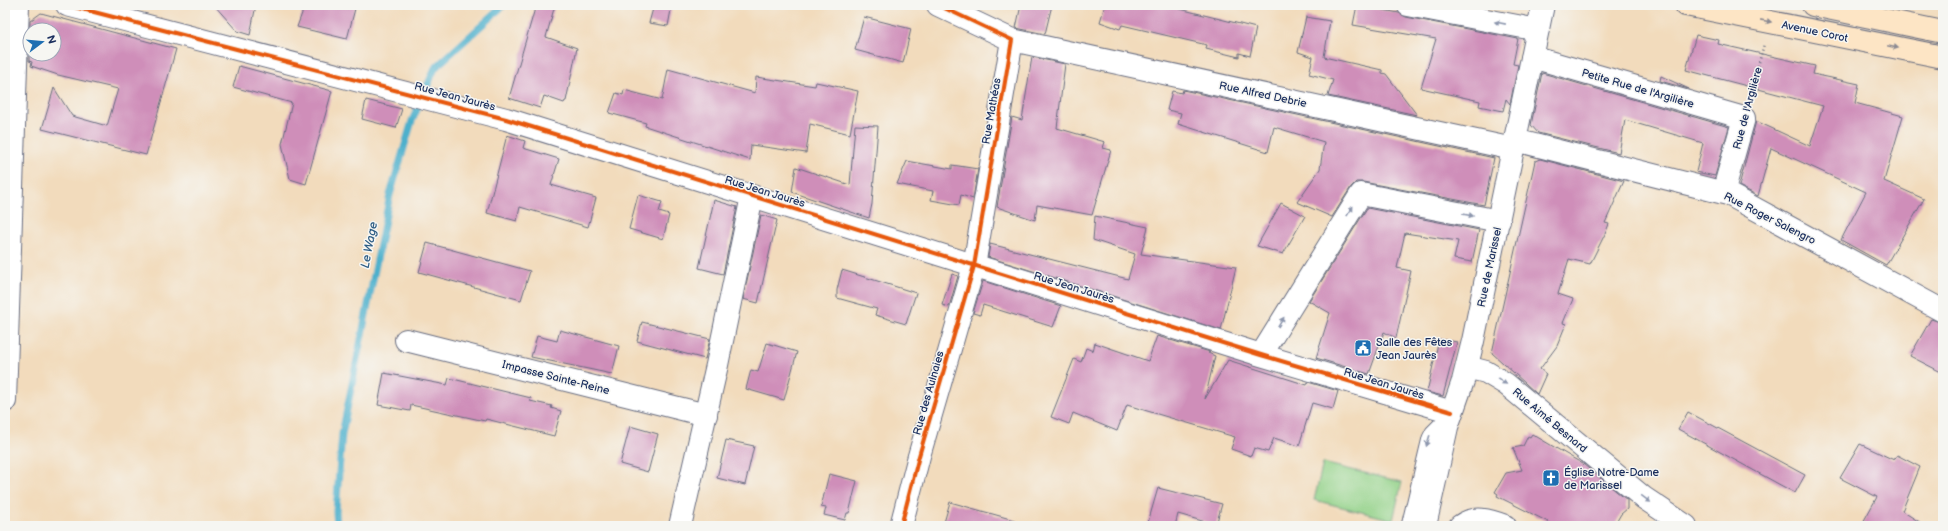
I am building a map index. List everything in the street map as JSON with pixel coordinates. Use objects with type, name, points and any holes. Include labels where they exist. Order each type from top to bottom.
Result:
[{"type":"street","points":[[5,400],[18,5]]},
{"type":"street","name":"Rue Jean Jaurès","points":[[67,5],[527,125],[974,266],[1261,355],[1452,412]]},
{"type":"street","points":[[938,5],[1012,40]]},
{"type":"street","points":[[1408,5],[1538,30]]},
{"type":"street","name":"Rue de Marissel","points":[[1425,526],[1444,441],[1467,367],[1499,221],[1543,5]]},
{"type":"street","name":"Avenue Corot","points":[[1686,5],[1943,57]]},
{"type":"street","points":[[1813,5],[1943,32]]},
{"type":"street","name":"Rue Alfred Debrie","points":[[1012,40],[1514,145]]},
{"type":"street","name":"Rue Mathéas","points":[[974,266],[1012,40]]},
{"type":"street","name":"Petite Rue de l'Argilière","points":[[1532,57],[1744,118]]},
{"type":"street","name":"Rue de l'Argilière","points":[[1723,193],[1744,118]]},
{"type":"street","name":"Rue Roger Salengro","points":[[1514,145],[1723,193],[1943,311]]},
{"type":"street","points":[[1261,355],[1361,194],[1499,221]]},
{"type":"street","points":[[680,526],[706,415],[752,196]]},
{"type":"street","name":"Rue des Aulnaies","points":[[901,526],[919,456],[974,266]]},
{"type":"street","name":"Impasse Sainte-Reine","points":[[406,340],[706,415]]},
{"type":"street","name":"Rue Aimé Besnard","points":[[1467,367],[1486,372],[1506,384],[1644,498],[1686,526]]},
{"type":"street","points":[[1460,526],[1467,521],[1484,519],[1505,526]]},
{"type":"lane","points":[[1408,526],[1429,438],[1438,426],[1452,412]]},
{"type":"green space","points":[[1323,463],[1402,482],[1393,520],[1314,500]]},
{"type":"building","points":[[214,5],[256,5],[250,35],[237,31]]},
{"type":"building","points":[[305,5],[356,5],[347,39],[297,27]]},
{"type":"building","points":[[536,5],[555,5],[546,37],[577,48],[566,101],[564,103],[544,96],[540,108],[509,98]]},
{"type":"building","points":[[654,5],[671,10],[668,26],[649,23]]},
{"type":"building","points":[[1021,5],[1052,5],[1045,34],[1016,28]]},
{"type":"building","points":[[1105,5],[1164,5],[1256,28],[1250,56],[1239,53],[1239,57],[1206,49],[1207,45],[1122,25],[1120,29],[1100,22]]},
{"type":"building","points":[[1357,5],[1399,13],[1406,17],[1518,39],[1513,64],[1518,65],[1510,104],[1506,99],[1503,111],[1479,106],[1480,101],[1421,88],[1436,39],[1353,25]]},
{"type":"building","points":[[41,13],[176,49],[146,155],[42,129],[54,88],[72,116],[107,126],[118,89],[58,75],[31,66],[32,62],[62,62],[62,22],[30,22]]},
{"type":"building","points":[[864,17],[911,29],[903,63],[855,50]]},
{"type":"building","points":[[1306,17],[1330,21],[1324,57],[1382,70],[1382,73],[1386,74],[1417,115],[1328,96],[1333,80],[1309,74],[1313,57],[1298,52]]},
{"type":"building","points":[[1696,35],[1719,40],[1718,44],[1815,66],[1813,74],[1859,84],[1855,103],[1903,116],[1884,181],[1924,199],[1886,265],[1841,240],[1866,192],[1771,148],[1758,196],[1739,186],[1756,121],[1810,146],[1823,106],[1686,70]]},
{"type":"building","points":[[1032,57],[1065,64],[1057,128],[1105,142],[1103,148],[1111,150],[1092,215],[1037,205],[1035,220],[997,207],[1012,117],[1022,120]]},
{"type":"building","points":[[239,66],[332,91],[306,184],[290,179],[282,144],[292,103],[233,87]]},
{"type":"building","points":[[668,69],[755,93],[756,77],[815,86],[816,82],[858,91],[850,134],[810,124],[806,153],[751,145],[750,160],[645,126],[646,123],[609,113],[616,93],[623,95],[624,90],[662,100]]},
{"type":"building","points":[[1542,73],[1729,127],[1715,176],[1696,172],[1703,143],[1625,120],[1619,153],[1538,133],[1531,125]]},
{"type":"building","points":[[1661,76],[1689,89],[1660,81]]},
{"type":"building","points":[[1183,90],[1494,158],[1484,205],[1363,182],[1356,182],[1351,187],[1332,217],[1297,202],[1320,169],[1324,142],[1274,127],[1268,152],[1178,124],[1181,113],[1167,110],[1172,91],[1182,93]]},
{"type":"building","points":[[366,100],[402,109],[396,128],[362,119]]},
{"type":"building","points":[[855,125],[878,126],[872,204],[869,218],[792,192],[796,167],[850,185]]},
{"type":"building","points":[[507,135],[525,141],[523,148],[559,159],[551,185],[596,198],[588,227],[520,207],[517,221],[487,213]]},
{"type":"building","points":[[1540,159],[1624,181],[1605,223],[1609,224],[1605,234],[1590,264],[1569,259],[1558,294],[1573,299],[1563,323],[1566,324],[1557,346],[1540,369],[1546,374],[1537,394],[1492,353],[1535,161]]},
{"type":"building","points":[[907,161],[952,169],[952,165],[978,169],[973,199],[961,195],[959,205],[931,200],[933,191],[897,184]]},
{"type":"building","points":[[638,195],[662,202],[659,212],[669,215],[663,239],[629,229]]},
{"type":"building","points":[[714,200],[737,207],[723,274],[699,268]]},
{"type":"building","points":[[1281,203],[1305,216],[1283,254],[1257,246]]},
{"type":"building","points":[[1367,208],[1479,230],[1472,262],[1454,259],[1458,241],[1405,233],[1397,268],[1411,271],[1396,338],[1384,332],[1369,374],[1316,358],[1330,313],[1309,301]]},
{"type":"building","points":[[761,215],[777,220],[758,303],[743,299]]},
{"type":"building","points":[[1095,216],[1148,227],[1141,254],[1236,267],[1221,330],[988,257],[990,244],[1128,279],[1135,254],[1093,240]]},
{"type":"building","points":[[427,243],[530,271],[521,300],[419,272]]},
{"type":"building","points":[[842,270],[916,293],[906,324],[875,315],[877,309],[837,298],[837,290]]},
{"type":"building","points":[[952,274],[958,276],[949,307],[942,305]]},
{"type":"building","points":[[983,281],[1061,306],[1053,327],[983,305],[980,315],[973,313]]},
{"type":"building","points":[[1931,319],[1943,323],[1943,373],[1910,356]]},
{"type":"building","points":[[642,322],[710,339],[705,359],[637,341]]},
{"type":"building","points":[[560,330],[619,346],[612,374],[531,357],[537,336],[557,341]]},
{"type":"building","points":[[1157,336],[1210,352],[1208,353],[1215,356],[1205,399],[1228,360],[1307,385],[1308,382],[1338,391],[1333,409],[1312,403],[1299,446],[1274,438],[1268,452],[1254,448],[1251,456],[1231,449],[1235,437],[1127,405],[1117,431],[1073,413],[1069,424],[1051,417],[1074,359],[1081,362],[1086,348],[1093,351],[1095,343],[1148,361]]},
{"type":"building","points":[[1439,339],[1457,342],[1443,396],[1427,392]]},
{"type":"building","points":[[767,343],[797,352],[784,400],[746,389],[751,370],[758,372]]},
{"type":"building","points":[[384,373],[447,385],[449,378],[531,398],[530,401],[552,406],[551,408],[561,411],[554,436],[486,419],[485,421],[411,405],[410,411],[378,405]]},
{"type":"building","points":[[1688,412],[1805,475],[1795,493],[1678,429]]},
{"type":"building","points":[[630,426],[658,434],[648,472],[620,464]]},
{"type":"building","name":"Église Notre-Dame de Marissel","points":[[1532,434],[1583,464],[1627,500],[1627,509],[1621,514],[1614,526],[1556,526],[1497,496],[1498,494],[1495,492],[1506,473],[1522,470],[1513,448],[1523,446],[1528,436],[1530,437]]},
{"type":"building","points":[[726,440],[754,446],[745,485],[717,478]]},
{"type":"building","points":[[1860,444],[1894,460],[1897,455],[1920,467],[1902,511],[1926,526],[1861,526],[1877,497],[1840,478]]},
{"type":"building","points":[[829,474],[857,481],[849,513],[847,513],[845,520],[824,515],[826,508],[821,507]]},
{"type":"building","points":[[1158,488],[1222,504],[1216,525],[1178,514],[1175,526],[1147,526]]},
{"type":"building","points":[[950,502],[1014,520],[1013,526],[943,526]]},
{"type":"waterway","name":"Le Wage","points":[[337,526],[336,511],[342,434],[390,195],[412,121],[435,68],[504,5]]},
{"type":"cycle path","points":[[67,5],[506,119],[1261,355],[1452,412]]},
{"type":"cycle path","points":[[901,526],[919,456],[974,266],[1012,40],[938,5]]},
{"type":"place","name":"Salle des Fêtes Jean Jaurès","points":[[1363,348]]},
{"type":"place","name":"Église Notre-Dame de Marissel","points":[[1551,478]]}]
